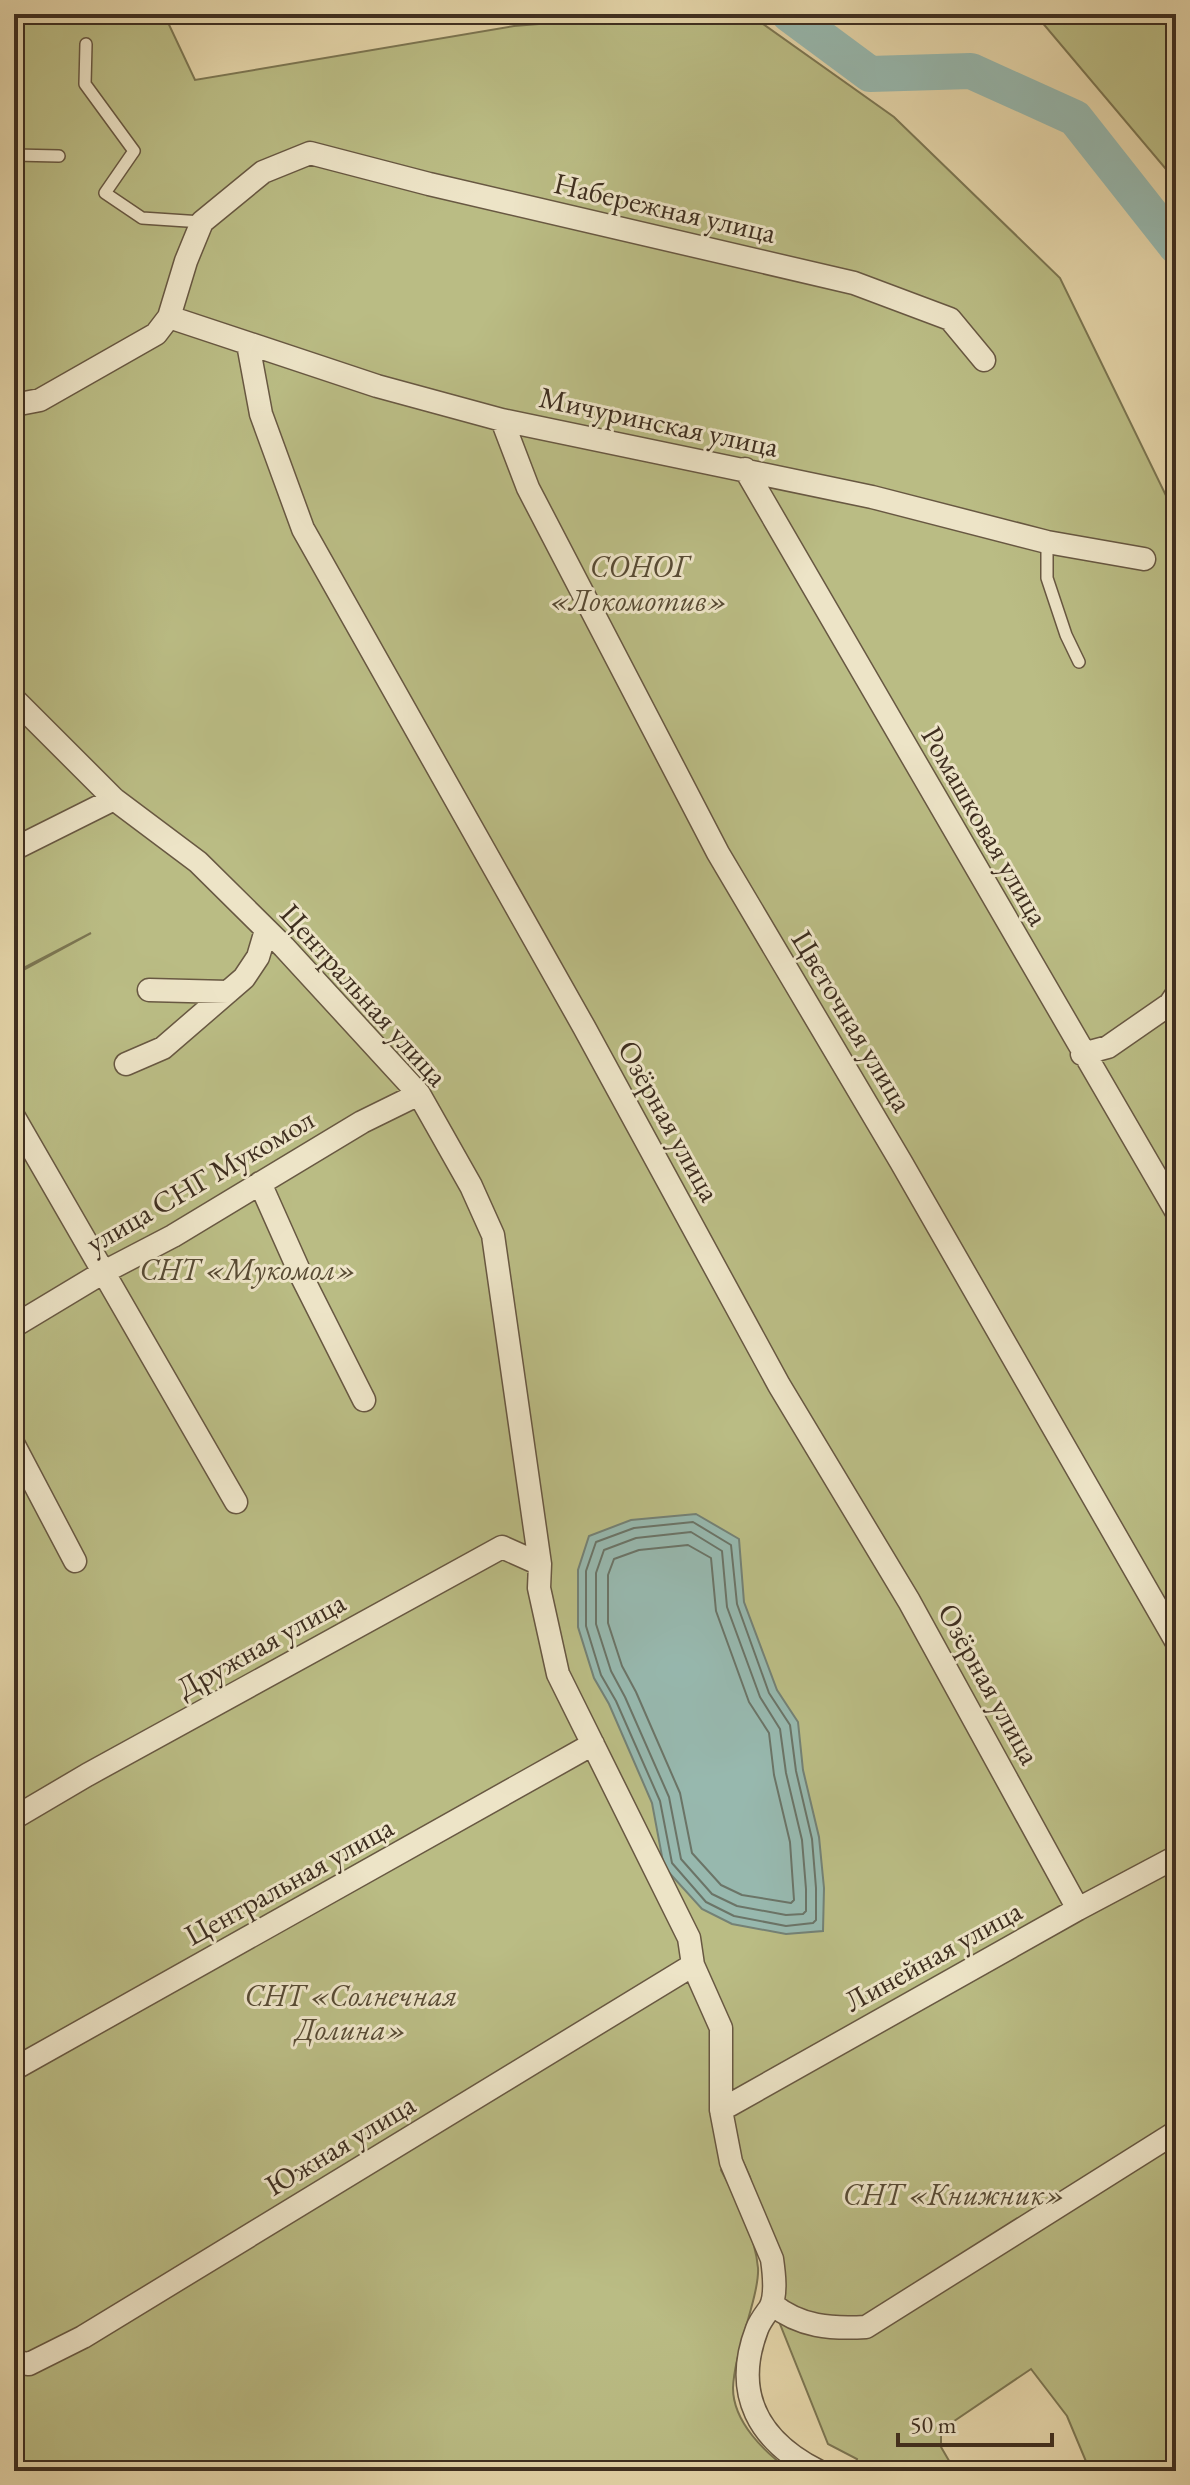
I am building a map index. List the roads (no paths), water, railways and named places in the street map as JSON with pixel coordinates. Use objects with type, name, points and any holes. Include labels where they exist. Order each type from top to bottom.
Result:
[{"type":"street","name":"Набережная улица","points":[[202,222],[263,172],[310,153],[854,283],[950,319],[984,360]]},
{"type":"street","points":[[14,405],[40,400],[156,334],[169,317],[202,222]]},
{"type":"street","name":"Мичуринская улица","points":[[169,317],[377,386],[502,420],[872,497],[1047,542],[1144,559]]},
{"type":"street","name":"Озёрная улица","points":[[248,344],[261,414],[303,529],[584,1027],[779,1385],[909,1601],[1078,1909]]},
{"type":"street","name":"Цветочная улица","points":[[502,420],[528,488],[718,853],[909,1175],[1176,1641]]},
{"type":"street","name":"Ромашковая улица","points":[[745,469],[1082,1054],[1176,1211]]},
{"type":"street","name":"Центральная улица","points":[[14,699],[114,799],[198,862],[266,930],[419,1094],[471,1186],[493,1235],[540,1564],[539,1588],[558,1674],[689,1938],[693,1965],[721,2028],[721,2110],[731,2162],[772,2259],[774,2274],[772,2304],[758,2324],[749,2350],[747,2376],[750,2400],[759,2420],[775,2442],[818,2471]]},
{"type":"street","points":[[14,849],[114,799]]},
{"type":"street","points":[[126,1064],[163,1048],[244,978],[258,957],[266,930]]},
{"type":"street","points":[[149,990],[228,992]]},
{"type":"street","points":[[1082,1054],[1108,1047],[1170,1004],[1176,995]]},
{"type":"street","name":"улица СНГ Мукомол","points":[[14,1326],[102,1273],[173,1236],[362,1122],[419,1094]]},
{"type":"street","points":[[14,1117],[236,1502]]},
{"type":"street","points":[[260,1183],[301,1275],[364,1400]]},
{"type":"street","points":[[14,1445],[75,1561]]},
{"type":"street","name":"Дружная улица","points":[[14,1818],[502,1547],[540,1564]]},
{"type":"street","name":"Центральная улица","points":[[14,2069],[593,1744]]},
{"type":"street","name":"Линейная улица","points":[[721,2110],[1176,1857]]},
{"type":"street","name":"Южная улица","points":[[14,2362],[29,2364],[83,2337],[693,1965]]},
{"type":"street","points":[[772,2304],[788,2317],[811,2324],[838,2329],[866,2327],[1176,2132]]},
{"type":"lane","points":[[86,44],[85,84],[134,151],[105,193],[142,218],[202,222]]},
{"type":"lane","points":[[14,155],[59,156]]},
{"type":"lane","points":[[1047,542],[1047,578],[1066,635],[1079,662]]},
{"type":"water","points":[[696,1514],[739,1539],[744,1602],[777,1690],[798,1722],[803,1770],[819,1837],[824,1888],[823,1931],[786,1934],[732,1924],[702,1909],[664,1867],[652,1803],[609,1704],[594,1678],[578,1627],[578,1570],[589,1536],[631,1520]]},
{"type":"waterway","points":[[789,14],[870,74],[971,71],[1075,118],[1176,246]]},
{"type":"park label","name":"СОНОГ «Локомотив»","points":[[639,584]]},
{"type":"park label","name":"СНТ «Мукомол»","points":[[248,1270]]},
{"type":"park label","name":"СНТ «Солнечная Долина»","points":[[351,2013]]},
{"type":"park label","name":"СНТ «Книжник»","points":[[954,2195]]}]
